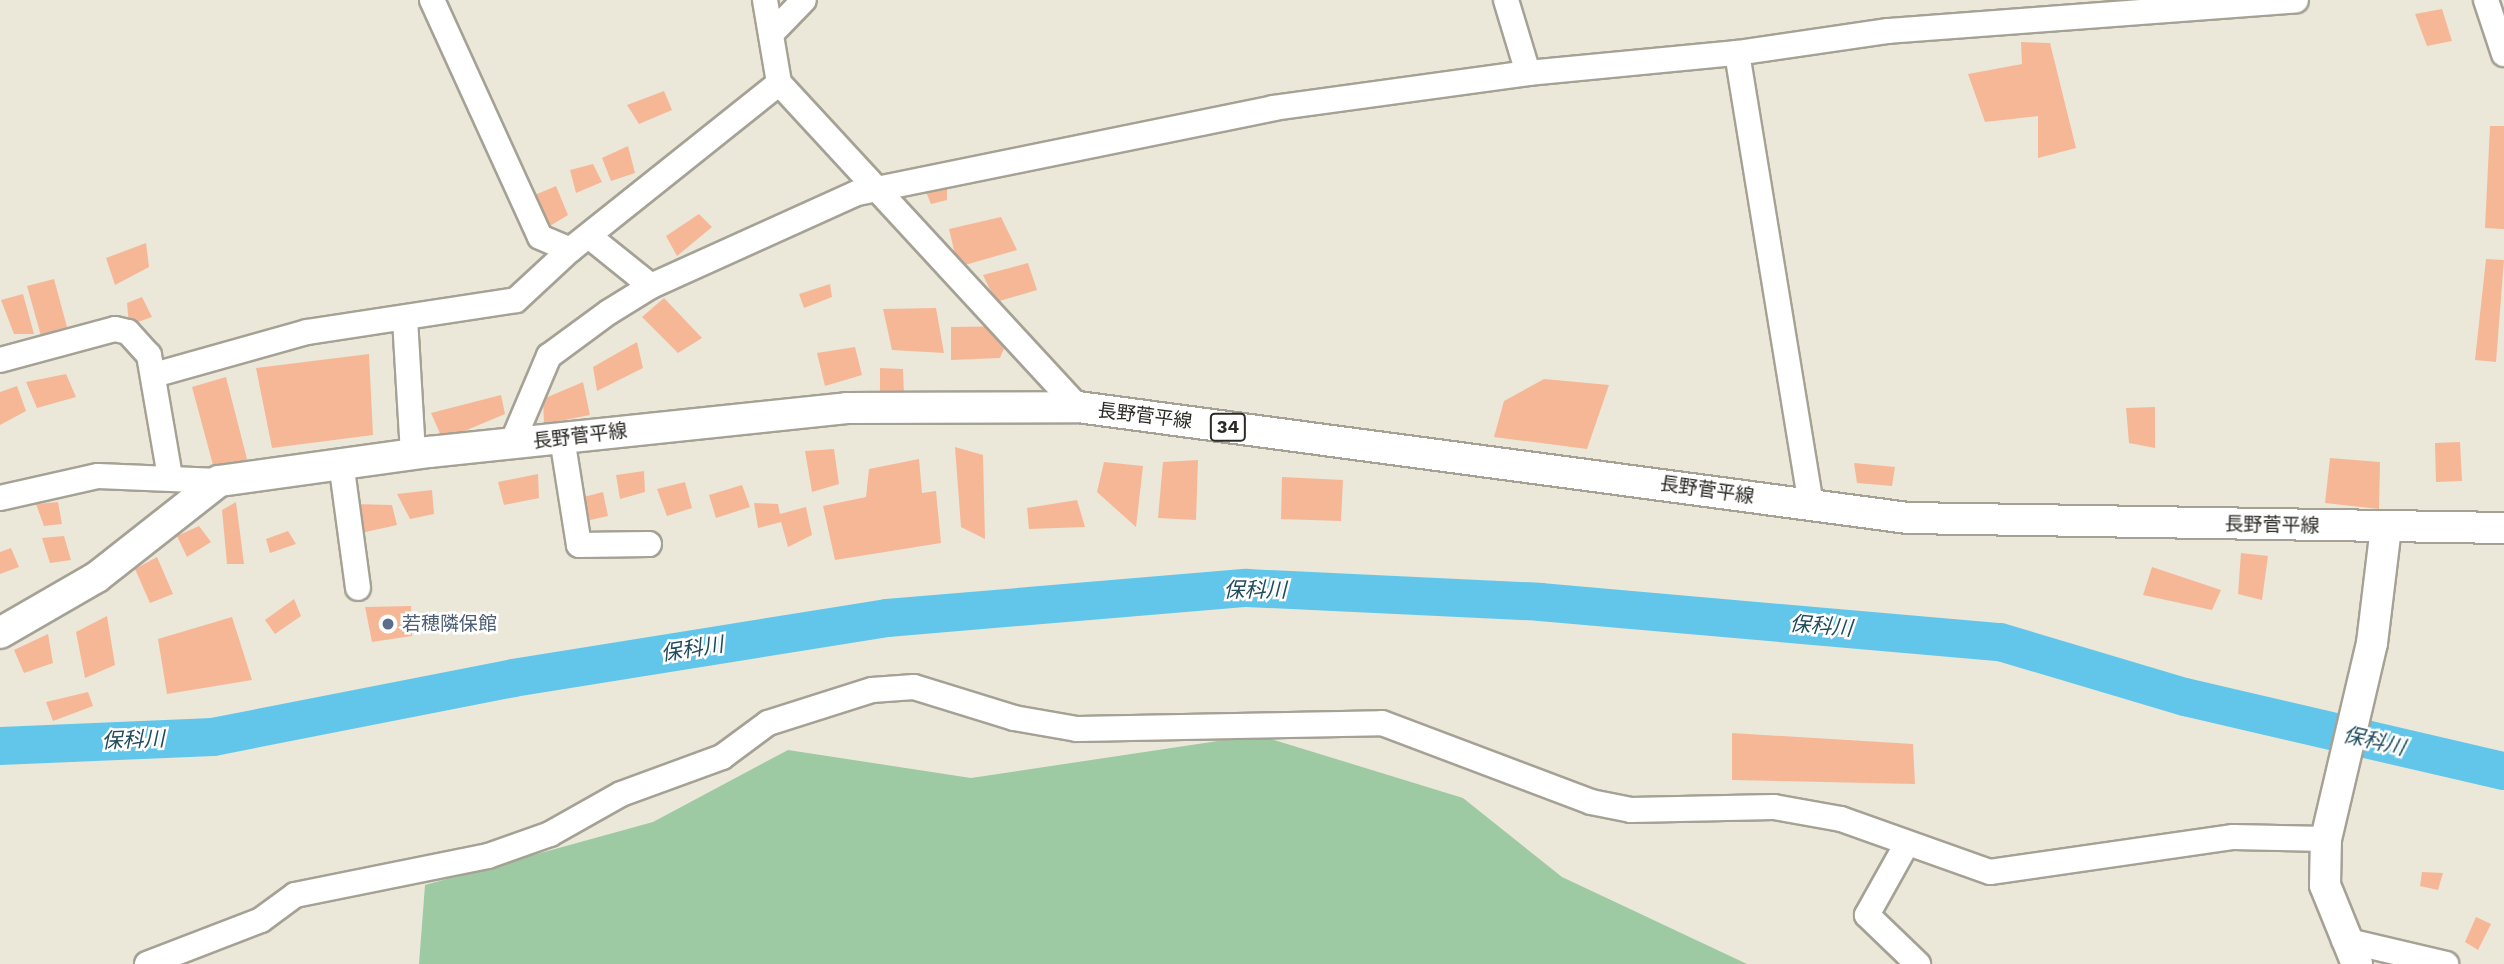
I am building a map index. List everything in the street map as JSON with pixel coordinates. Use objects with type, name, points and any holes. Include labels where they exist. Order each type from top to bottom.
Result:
[{"type":"main road","name":"長野菅平線","points":[[0,633],[87,584],[219,481],[341,462],[847,408],[1078,407],[1908,517],[2386,528],[2504,528]]},
{"type":"main road","points":[[2351,952],[2325,885],[2326,839],[2372,643],[2386,528]]},
{"type":"street","points":[[432,0],[540,237],[580,244],[650,286]]},
{"type":"street","points":[[765,0],[779,83],[1078,407]]},
{"type":"street","points":[[771,34],[804,0]]},
{"type":"street","points":[[1506,0],[1528,73]]},
{"type":"street","points":[[512,443],[549,356],[650,286],[875,189],[1273,107],[1528,73],[1737,54],[1888,31],[2296,0]]},
{"type":"street","points":[[2486,0],[2504,54]]},
{"type":"street","points":[[1737,54],[1811,504]]},
{"type":"street","points":[[154,375],[307,332],[516,300],[580,244],[779,83]]},
{"type":"street","points":[[405,319],[413,454]]},
{"type":"street","points":[[0,360],[115,329],[139,340],[154,375],[170,477]]},
{"type":"street","points":[[562,438],[579,545],[649,544]]},
{"type":"street","points":[[341,462],[358,588]]},
{"type":"street","points":[[0,498],[81,478],[170,477],[219,481]]},
{"type":"street","points":[[148,964],[261,920],[295,895],[488,856],[550,834],[621,794],[722,757],[768,723],[872,690],[914,687],[1014,718],[1077,729],[1382,723],[1591,802],[1631,810],[1774,807],[1841,819],[1905,847],[1990,872],[2233,837],[2326,839]]},
{"type":"street","points":[[1905,847],[1867,915],[1918,964]]},
{"type":"street","points":[[2351,952],[2446,964]]},
{"type":"green space","points":[[1258,735],[1463,798],[1562,877],[1747,964],[419,964],[425,885],[653,822],[788,750],[971,778]]},
{"type":"building","points":[[2442,9],[2452,41],[2427,46],[2415,14]]},
{"type":"building","points":[[2021,42],[2050,43],[2076,148],[2038,158],[2038,116],[1985,122],[1968,74],[2022,64]]},
{"type":"building","points":[[664,91],[672,110],[639,124],[627,105]]},
{"type":"building","points":[[2490,126],[2504,126],[2504,229],[2485,228]]},
{"type":"building","points":[[628,146],[635,173],[611,181],[602,158]]},
{"type":"building","points":[[593,164],[602,182],[576,193],[570,170]]},
{"type":"building","points":[[556,186],[568,215],[540,232],[523,200]]},
{"type":"building","points":[[947,187],[947,200],[931,204],[926,192]]},
{"type":"building","points":[[699,214],[712,227],[677,256],[666,236]]},
{"type":"building","points":[[1001,217],[1017,250],[958,267],[949,229]]},
{"type":"building","points":[[146,243],[149,267],[115,285],[106,258]]},
{"type":"building","points":[[2486,259],[2504,260],[2496,362],[2475,360]]},
{"type":"building","points":[[1028,263],[1037,290],[996,302],[983,275]]},
{"type":"building","points":[[54,279],[67,327],[41,336],[27,286]]},
{"type":"building","points":[[830,284],[832,297],[804,308],[799,294]]},
{"type":"building","points":[[23,294],[34,334],[14,334],[1,300]]},
{"type":"building","points":[[142,297],[152,317],[129,325],[127,303]]},
{"type":"building","points":[[664,298],[702,338],[678,353],[642,317]]},
{"type":"building","points":[[936,308],[944,353],[892,350],[883,309]]},
{"type":"building","points":[[1013,326],[1000,358],[951,360],[951,327]]},
{"type":"building","points":[[637,342],[643,368],[597,391],[593,367]]},
{"type":"building","points":[[855,347],[862,375],[825,386],[817,353]]},
{"type":"building","points":[[369,354],[373,435],[272,448],[256,368]]},
{"type":"building","points":[[880,368],[903,369],[904,395],[880,394]]},
{"type":"building","points":[[66,374],[76,397],[37,408],[26,382]]},
{"type":"building","points":[[226,377],[248,463],[213,465],[192,387]]},
{"type":"building","points":[[1544,379],[1609,385],[1587,449],[1494,437],[1504,401]]},
{"type":"building","points":[[583,382],[590,415],[544,424],[543,399]]},
{"type":"building","points":[[17,386],[26,411],[0,425],[0,392]]},
{"type":"building","points":[[501,395],[505,414],[443,440],[431,413]]},
{"type":"building","points":[[2155,407],[2155,448],[2129,443],[2126,408]]},
{"type":"building","points":[[2460,442],[2462,481],[2436,482],[2435,443]]},
{"type":"building","points":[[955,447],[983,455],[985,539],[961,527]]},
{"type":"building","points":[[834,449],[839,484],[812,492],[805,451]]},
{"type":"building","points":[[2330,458],[2380,462],[2379,509],[2325,503]]},
{"type":"building","points":[[919,459],[922,493],[936,491],[941,543],[835,560],[823,506],[866,497],[869,469]]},
{"type":"building","points":[[1198,460],[1196,520],[1158,518],[1163,462]]},
{"type":"building","points":[[1104,462],[1143,466],[1136,527],[1097,492]]},
{"type":"building","points":[[1854,463],[1895,467],[1892,486],[1857,483]]},
{"type":"building","points":[[644,471],[645,492],[620,499],[616,475]]},
{"type":"building","points":[[538,474],[539,498],[504,505],[498,482]]},
{"type":"building","points":[[1282,477],[1343,480],[1341,521],[1281,519]]},
{"type":"building","points":[[685,482],[692,508],[667,516],[657,489]]},
{"type":"building","points":[[742,485],[750,507],[716,518],[709,495]]},
{"type":"building","points":[[432,490],[434,514],[410,519],[397,494]]},
{"type":"building","points":[[603,492],[608,516],[581,522],[576,499]]},
{"type":"building","points":[[1077,500],[1085,527],[1029,529],[1027,508]]},
{"type":"building","points":[[58,502],[62,524],[44,526],[36,504]]},
{"type":"building","points":[[236,502],[244,564],[227,564],[222,510]]},
{"type":"building","points":[[754,503],[778,504],[780,514],[806,507],[812,535],[788,547],[781,522],[758,528]]},
{"type":"building","points":[[354,504],[392,505],[397,525],[361,533]]},
{"type":"building","points":[[199,526],[211,542],[187,557],[177,536]]},
{"type":"building","points":[[288,531],[296,544],[270,553],[266,539]]},
{"type":"building","points":[[64,536],[71,560],[50,563],[42,538]]},
{"type":"building","points":[[11,548],[19,567],[0,574],[0,552]]},
{"type":"building","points":[[2241,553],[2268,556],[2262,600],[2238,594]]},
{"type":"building","points":[[157,557],[173,594],[150,603],[135,569]]},
{"type":"building","points":[[2152,567],[2221,590],[2212,610],[2143,595]]},
{"type":"building","points":[[294,599],[301,616],[275,634],[265,620]]},
{"type":"building","points":[[411,606],[412,636],[372,642],[365,607]]},
{"type":"building","points":[[107,616],[115,665],[85,678],[76,632]]},
{"type":"building","points":[[232,617],[252,680],[167,694],[158,639]]},
{"type":"building","points":[[48,634],[53,663],[24,673],[14,650]]},
{"type":"building","points":[[88,692],[93,706],[53,721],[46,702]]},
{"type":"building","points":[[1732,733],[1913,744],[1915,784],[1732,780]]},
{"type":"building","points":[[2422,872],[2443,873],[2438,890],[2420,886]]},
{"type":"building","points":[[2476,917],[2491,924],[2478,950],[2465,942]]},
{"type":"waterway","name":"保科川","points":[[0,746],[213,737],[513,678],[887,618],[1247,588],[1540,602],[2000,642],[2185,697],[2504,771]]},
{"type":"place","name":"若穂隣保館","points":[[388,624]]}]
